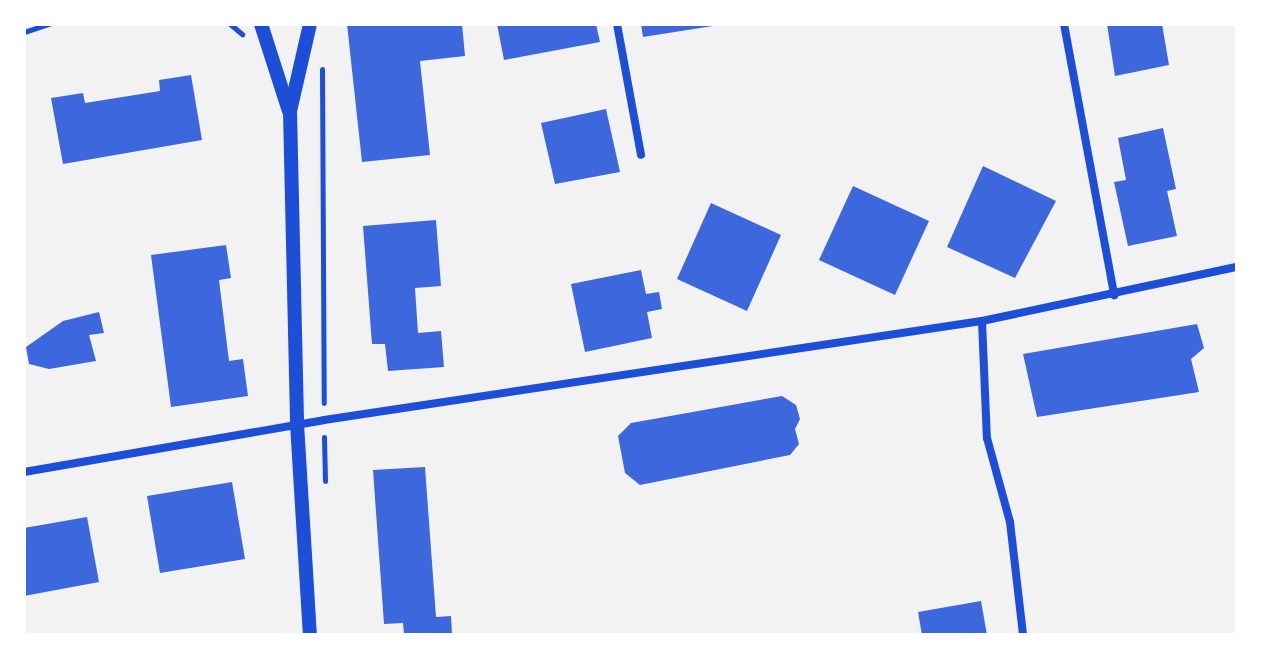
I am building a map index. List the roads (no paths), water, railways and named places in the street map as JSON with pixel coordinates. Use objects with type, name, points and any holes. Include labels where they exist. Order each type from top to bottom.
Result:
[{"type":"street","points":[[261,24],[290,111]]},
{"type":"street","points":[[310,24],[290,111],[297,424],[310,635]]},
{"type":"street","points":[[617,24],[641,155]]},
{"type":"street","points":[[1064,24],[1114,295]]},
{"type":"street","points":[[24,472],[297,424],[982,321],[1237,267]]},
{"type":"street","points":[[982,321],[987,438],[1010,522],[1023,635]]}]
